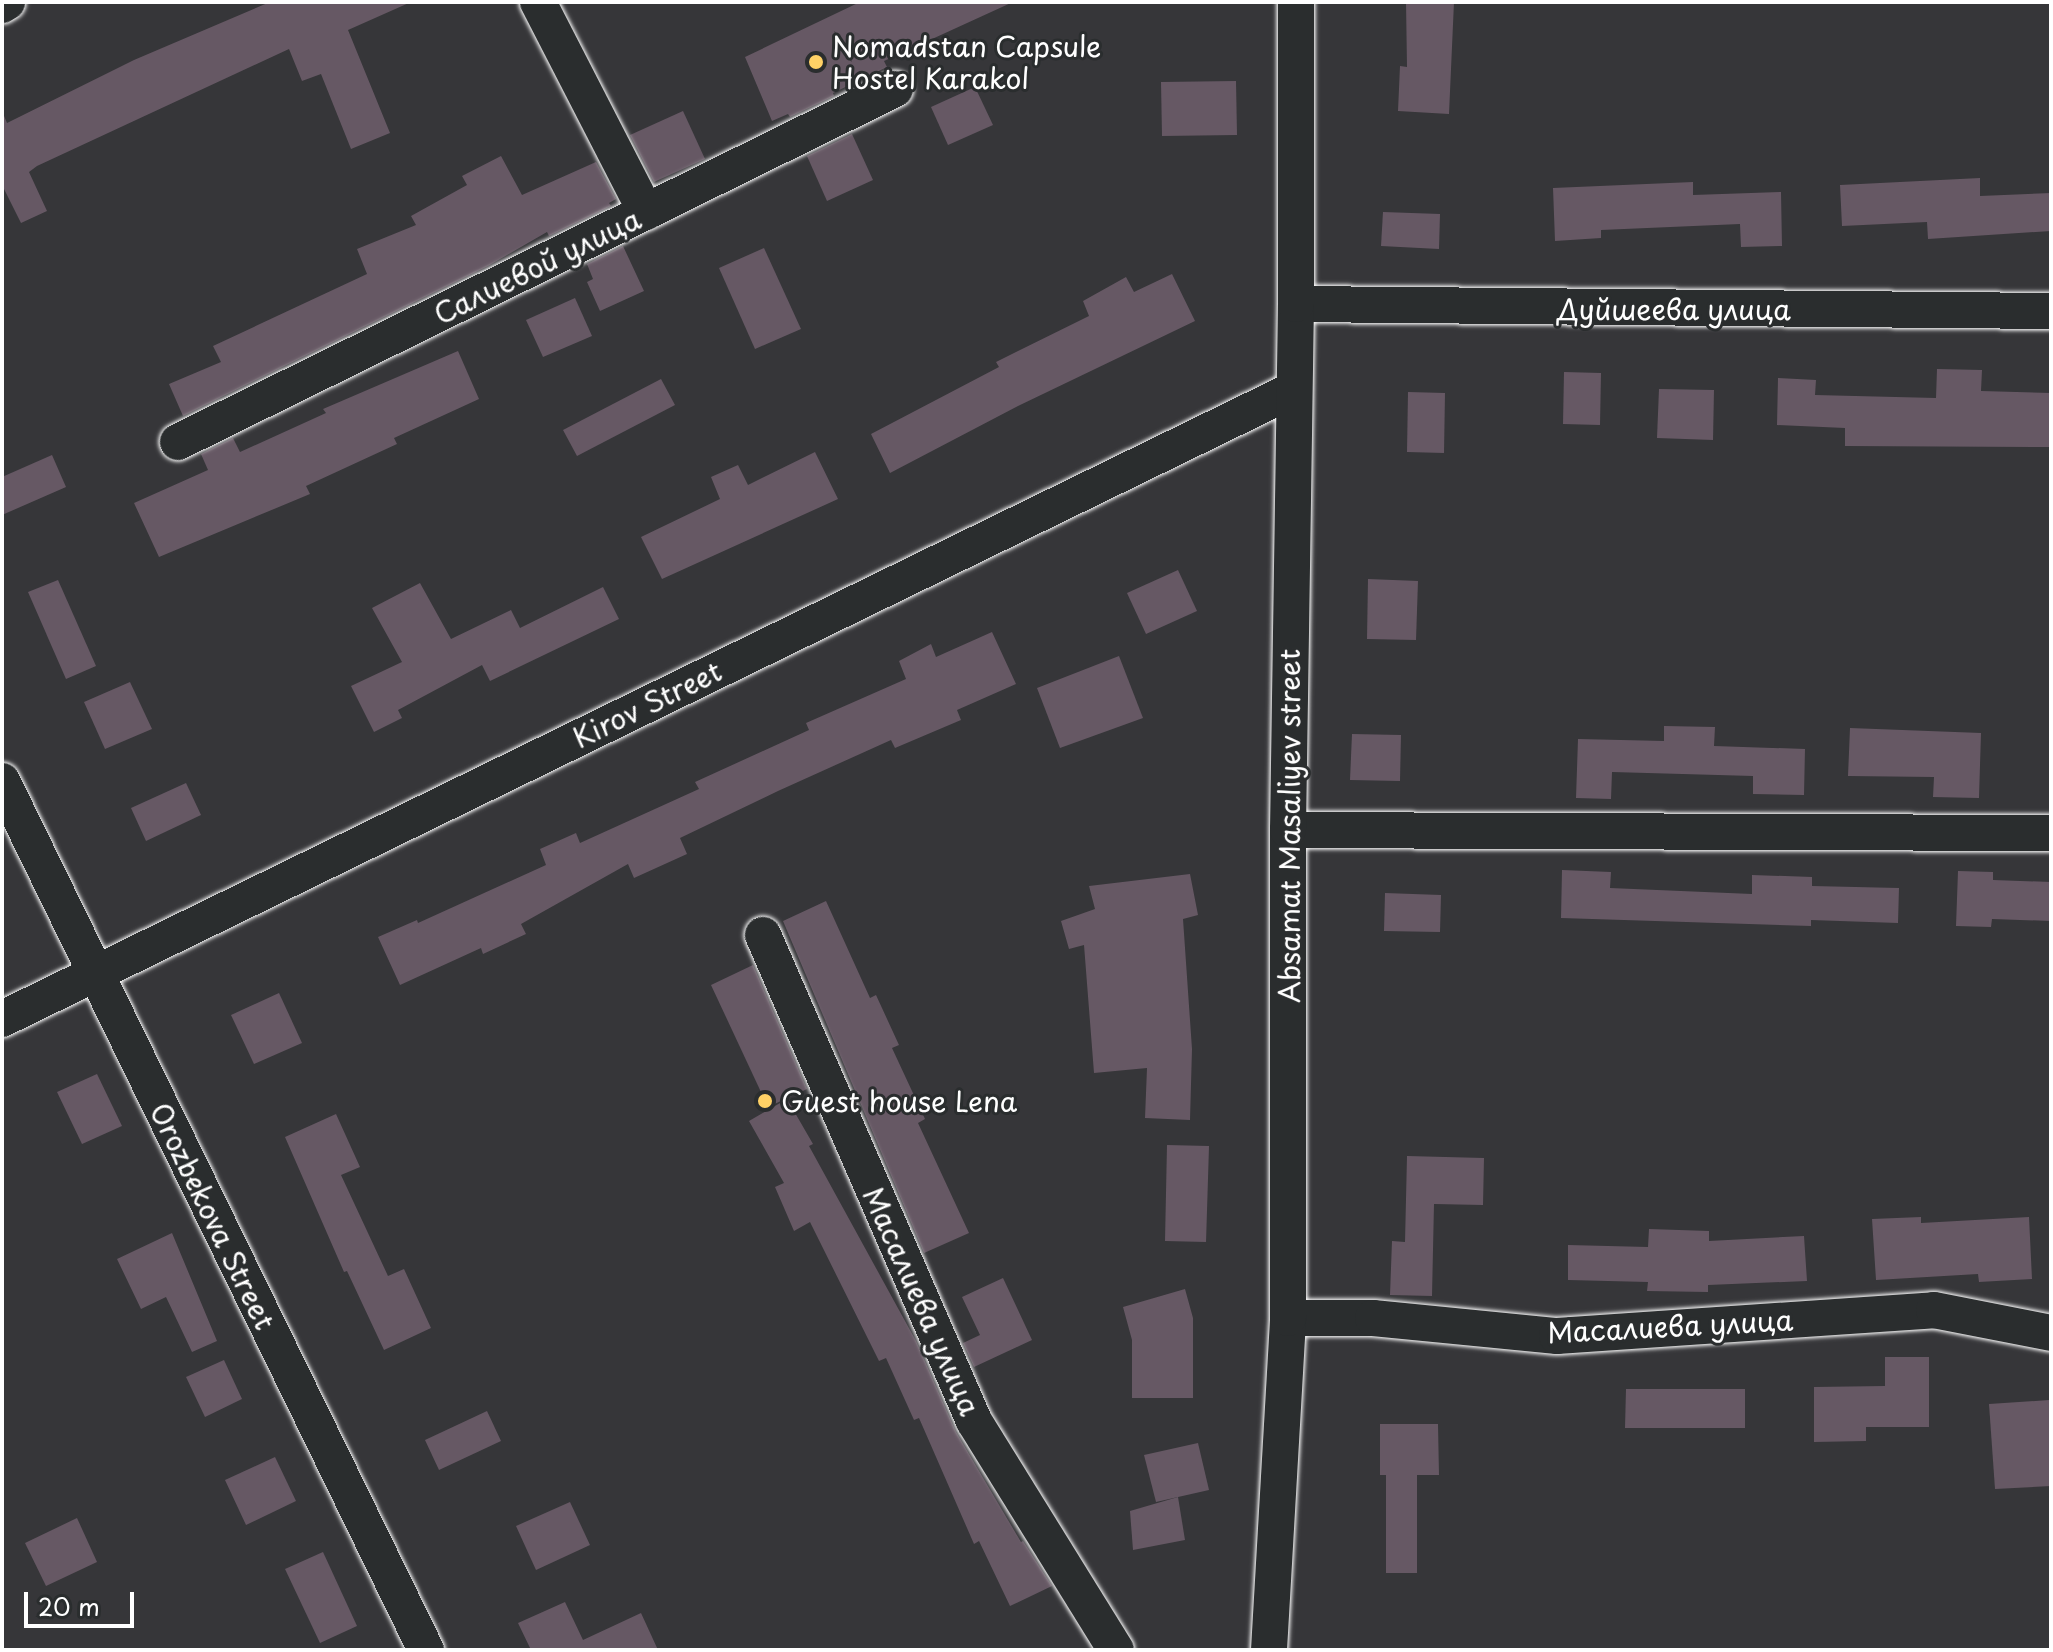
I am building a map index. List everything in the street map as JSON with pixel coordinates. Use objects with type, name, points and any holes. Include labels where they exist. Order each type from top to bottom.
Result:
[{"type":"street","points":[[538,2],[646,212]]},
{"type":"street","name":"Absamat Masaliyev street","points":[[1269,1650],[1288,1318],[1288,830],[1296,304],[1296,2]]},
{"type":"street","name":"Салиевой улица","points":[[178,442],[895,89]]},
{"type":"street","name":"Дуйшеева улица","points":[[1296,304],[2051,311]]},
{"type":"street","name":"Kirov Street","points":[[2,1019],[1293,390]]},
{"type":"street","name":"Orozbekova Street","points":[[2,781],[426,1650]]},
{"type":"street","points":[[1288,830],[2051,833]]},
{"type":"street","name":"Масалиева улица","points":[[763,935],[974,1421],[1116,1650]]},
{"type":"street","name":"Масалиева улица","points":[[1288,1318],[1373,1318],[1557,1336],[1934,1310],[2051,1333]]},
{"type":"building","points":[[270,2],[411,2],[348,30],[390,133],[351,149],[321,74],[302,81],[289,49],[37,166],[29,172],[47,211],[21,223],[2,185],[2,111],[7,123],[134,60]]},
{"type":"building","name":"Nomadstan Capsule Hostel Karakol","points":[[860,2],[1013,2],[884,61],[887,67],[833,93],[834,96],[790,117],[788,114],[772,121],[745,57]]},
{"type":"building","points":[[1406,2],[1454,2],[1449,114],[1398,111],[1400,66],[1407,67]]},
{"type":"building","points":[[1236,81],[1237,135],[1162,136],[1161,82]]},
{"type":"building","points":[[975,87],[993,125],[948,145],[931,107]]},
{"type":"building","points":[[683,111],[705,159],[654,182],[630,135]]},
{"type":"building","points":[[852,134],[873,180],[827,201],[807,156]]},
{"type":"building","points":[[501,156],[522,195],[596,162],[616,199],[609,203],[611,206],[549,236],[547,232],[488,266],[183,416],[169,384],[221,362],[213,346],[367,274],[357,249],[416,225],[411,216],[467,185],[462,176]]},
{"type":"building","points":[[1980,178],[1980,196],[2051,193],[2051,231],[1928,239],[1927,222],[1842,226],[1840,185]]},
{"type":"building","points":[[1693,182],[1693,195],[1781,192],[1782,246],[1741,247],[1740,224],[1601,230],[1601,238],[1555,241],[1553,188]]},
{"type":"building","points":[[1383,212],[1440,214],[1439,249],[1381,246]]},
{"type":"building","points":[[623,246],[644,291],[600,311],[587,282],[593,279],[587,264]]},
{"type":"building","points":[[764,248],[801,329],[755,349],[719,268]]},
{"type":"building","points":[[1172,274],[1195,321],[1018,406],[890,473],[871,434],[999,367],[996,362],[1089,316],[1083,301],[1126,277],[1134,292]]},
{"type":"building","points":[[575,298],[592,336],[543,357],[526,320]]},
{"type":"building","points":[[458,351],[479,399],[394,438],[397,444],[306,486],[310,494],[159,557],[134,503],[208,470],[201,454],[233,438],[240,452],[326,413],[323,409]]},
{"type":"building","points":[[1937,369],[1982,370],[1981,391],[2051,393],[2051,447],[1845,446],[1845,428],[1777,425],[1778,378],[1816,380],[1815,395],[1936,398]]},
{"type":"building","points":[[1564,372],[1601,373],[1600,425],[1563,424]]},
{"type":"building","points":[[661,379],[675,405],[577,456],[563,430]]},
{"type":"building","points":[[1659,389],[1714,390],[1713,440],[1657,438]]},
{"type":"building","points":[[1408,392],[1445,393],[1444,453],[1407,452]]},
{"type":"building","points":[[815,452],[838,499],[662,579],[641,537],[720,499],[711,477],[738,465],[748,485]]},
{"type":"building","points":[[52,455],[66,487],[2,515],[2,477]]},
{"type":"building","points":[[1178,570],[1197,611],[1146,634],[1127,593]]},
{"type":"building","points":[[1368,579],[1418,581],[1416,640],[1367,639]]},
{"type":"building","points":[[58,580],[96,666],[66,679],[28,592]]},
{"type":"building","points":[[420,583],[451,639],[511,610],[520,628],[603,587],[619,619],[490,681],[482,665],[398,710],[402,718],[374,732],[351,686],[402,662],[372,608]]},
{"type":"building","points":[[992,632],[1016,684],[957,710],[961,720],[895,748],[891,740],[778,791],[680,838],[687,854],[634,878],[628,864],[521,924],[526,934],[483,954],[481,948],[400,985],[378,937],[417,920],[418,923],[546,865],[540,849],[576,833],[580,843],[699,789],[695,782],[809,730],[806,723],[906,679],[899,661],[931,644],[936,657]]},
{"type":"building","points":[[1119,656],[1143,718],[1060,748],[1037,688]]},
{"type":"building","points":[[130,682],[152,729],[105,749],[84,702]]},
{"type":"building","points":[[1664,726],[1715,727],[1714,746],[1805,749],[1804,795],[1753,794],[1753,776],[1612,772],[1611,799],[1576,798],[1578,739],[1664,741]]},
{"type":"building","points":[[1850,728],[1981,733],[1979,798],[1933,797],[1934,777],[1848,776]]},
{"type":"building","points":[[1352,734],[1401,735],[1400,781],[1350,780]]},
{"type":"building","points":[[186,783],[201,815],[146,841],[131,808]]},
{"type":"building","points":[[1562,870],[1611,872],[1610,888],[1752,894],[1752,875],[1812,877],[1812,886],[1899,888],[1898,923],[1811,920],[1811,926],[1561,918]]},
{"type":"building","points":[[1958,871],[1993,872],[1993,880],[2051,882],[2051,921],[1992,919],[1991,927],[1956,926]]},
{"type":"building","points":[[1190,874],[1198,915],[1183,919],[1192,1049],[1190,1120],[1145,1118],[1147,1068],[1094,1073],[1084,945],[1069,949],[1061,921],[1095,909],[1089,886]]},
{"type":"building","points":[[1385,893],[1441,895],[1440,932],[1384,931]]},
{"type":"building","points":[[826,901],[870,998],[876,995],[899,1045],[892,1048],[925,1119],[918,1123],[969,1233],[924,1253],[783,921]]},
{"type":"building","points":[[753,965],[807,1089],[768,1107],[711,985]]},
{"type":"building","points":[[279,993],[302,1043],[254,1064],[231,1015]]},
{"type":"building","points":[[97,1074],[122,1126],[82,1144],[57,1092]]},
{"type":"building","points":[[787,1099],[813,1144],[809,1146],[916,1341],[956,1432],[1021,1542],[1052,1586],[1010,1606],[979,1541],[974,1544],[919,1418],[914,1420],[886,1358],[879,1361],[810,1222],[794,1231],[775,1187],[784,1183],[749,1121]]},
{"type":"building","points":[[336,1114],[360,1167],[341,1175],[388,1276],[404,1269],[431,1328],[384,1350],[347,1271],[344,1272],[285,1137]]},
{"type":"building","points":[[1167,1145],[1209,1146],[1206,1242],[1165,1241]]},
{"type":"building","points":[[1407,1156],[1484,1158],[1483,1205],[1434,1204],[1432,1296],[1390,1295],[1392,1241],[1405,1242]]},
{"type":"building","points":[[1921,1217],[1921,1223],[2029,1217],[2032,1279],[1979,1282],[1978,1274],[1876,1280],[1872,1219]]},
{"type":"building","points":[[1649,1229],[1709,1231],[1709,1241],[1804,1236],[1807,1281],[1708,1285],[1708,1292],[1647,1291],[1648,1282],[1568,1280],[1568,1245],[1648,1247]]},
{"type":"building","points":[[172,1233],[217,1341],[192,1352],[166,1297],[141,1309],[117,1259]]},
{"type":"building","points":[[1003,1278],[1032,1340],[974,1367],[963,1343],[980,1335],[962,1297]]},
{"type":"building","points":[[1185,1289],[1193,1318],[1193,1398],[1132,1398],[1132,1340],[1123,1307]]},
{"type":"building","points":[[1885,1357],[1929,1357],[1929,1427],[1866,1427],[1866,1441],[1814,1442],[1814,1387],[1885,1386]]},
{"type":"building","points":[[224,1360],[242,1399],[205,1417],[186,1377]]},
{"type":"building","points":[[1626,1389],[1745,1389],[1745,1428],[1625,1428]]},
{"type":"building","points":[[2049,1400],[2051,1486],[1995,1489],[1989,1404]]},
{"type":"building","points":[[487,1411],[501,1441],[439,1470],[425,1440]]},
{"type":"building","points":[[1380,1424],[1438,1424],[1439,1475],[1417,1475],[1417,1573],[1386,1573],[1386,1475],[1380,1475]]},
{"type":"building","points":[[1198,1443],[1209,1490],[1156,1502],[1144,1455]]},
{"type":"building","points":[[275,1457],[296,1501],[246,1525],[225,1480]]},
{"type":"building","points":[[1178,1497],[1185,1540],[1133,1550],[1130,1511]]},
{"type":"building","points":[[570,1502],[590,1545],[536,1570],[516,1526]]},
{"type":"building","points":[[77,1518],[97,1562],[46,1586],[25,1543]]},
{"type":"building","points":[[323,1552],[357,1626],[320,1643],[285,1569]]},
{"type":"building","points":[[565,1602],[583,1640],[641,1613],[658,1650],[531,1650],[518,1623]]},
{"type":"place","name":"Nomadstan Capsule Hostel Karakol","points":[[816,62]]},
{"type":"place","name":"Guest house Lena","points":[[765,1101]]}]
